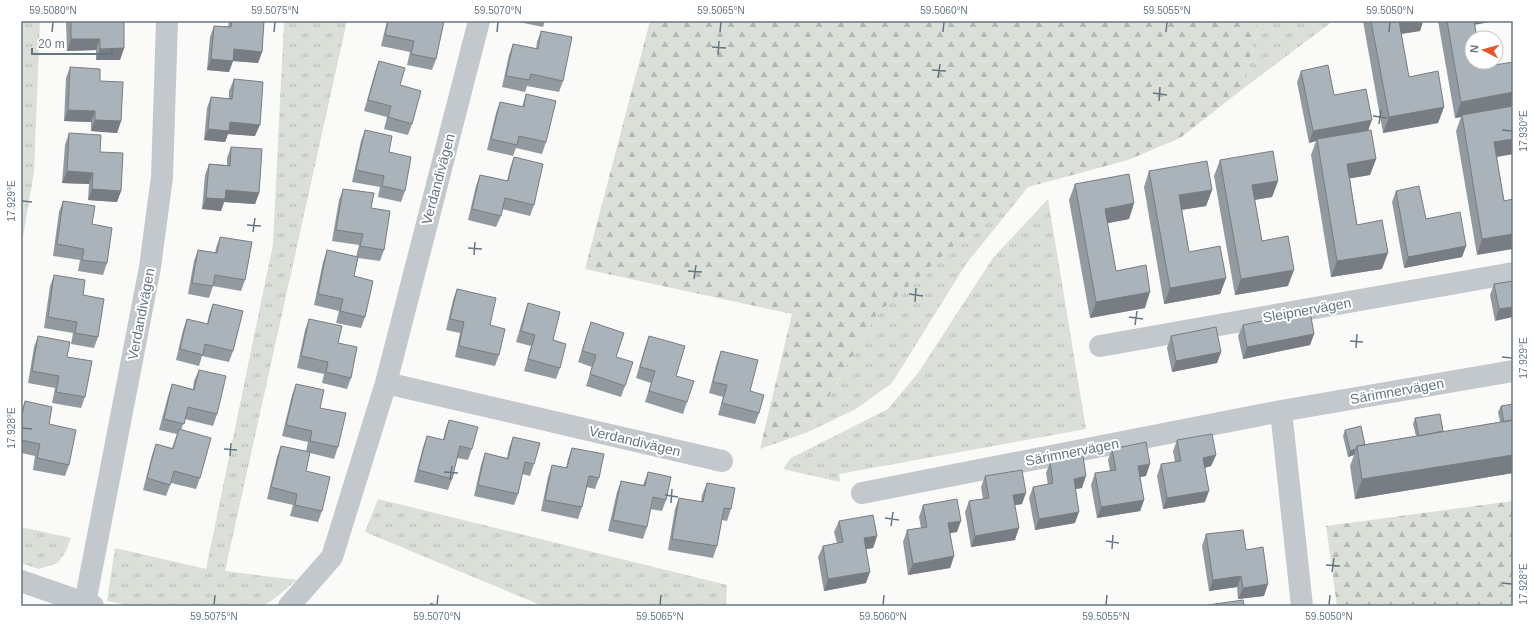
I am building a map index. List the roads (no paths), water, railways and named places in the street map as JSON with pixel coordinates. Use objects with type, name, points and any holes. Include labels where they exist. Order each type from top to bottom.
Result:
[{"type":"street","name":"Verdandivägen","points":[[21,581],[89,605],[150,267],[162,177],[168,21]]},
{"type":"street","name":"Verdandivägen","points":[[289,606],[332,557],[386,383],[479,21]]},
{"type":"street","name":"Sleipnervägen","points":[[1100,346],[1513,273]]},
{"type":"street","name":"Särimnervägen","points":[[862,494],[1281,411],[1513,371]]},
{"type":"street","name":"Verdandivägen","points":[[386,383],[722,461]]},
{"type":"street","points":[[1281,411],[1302,606]]}]
